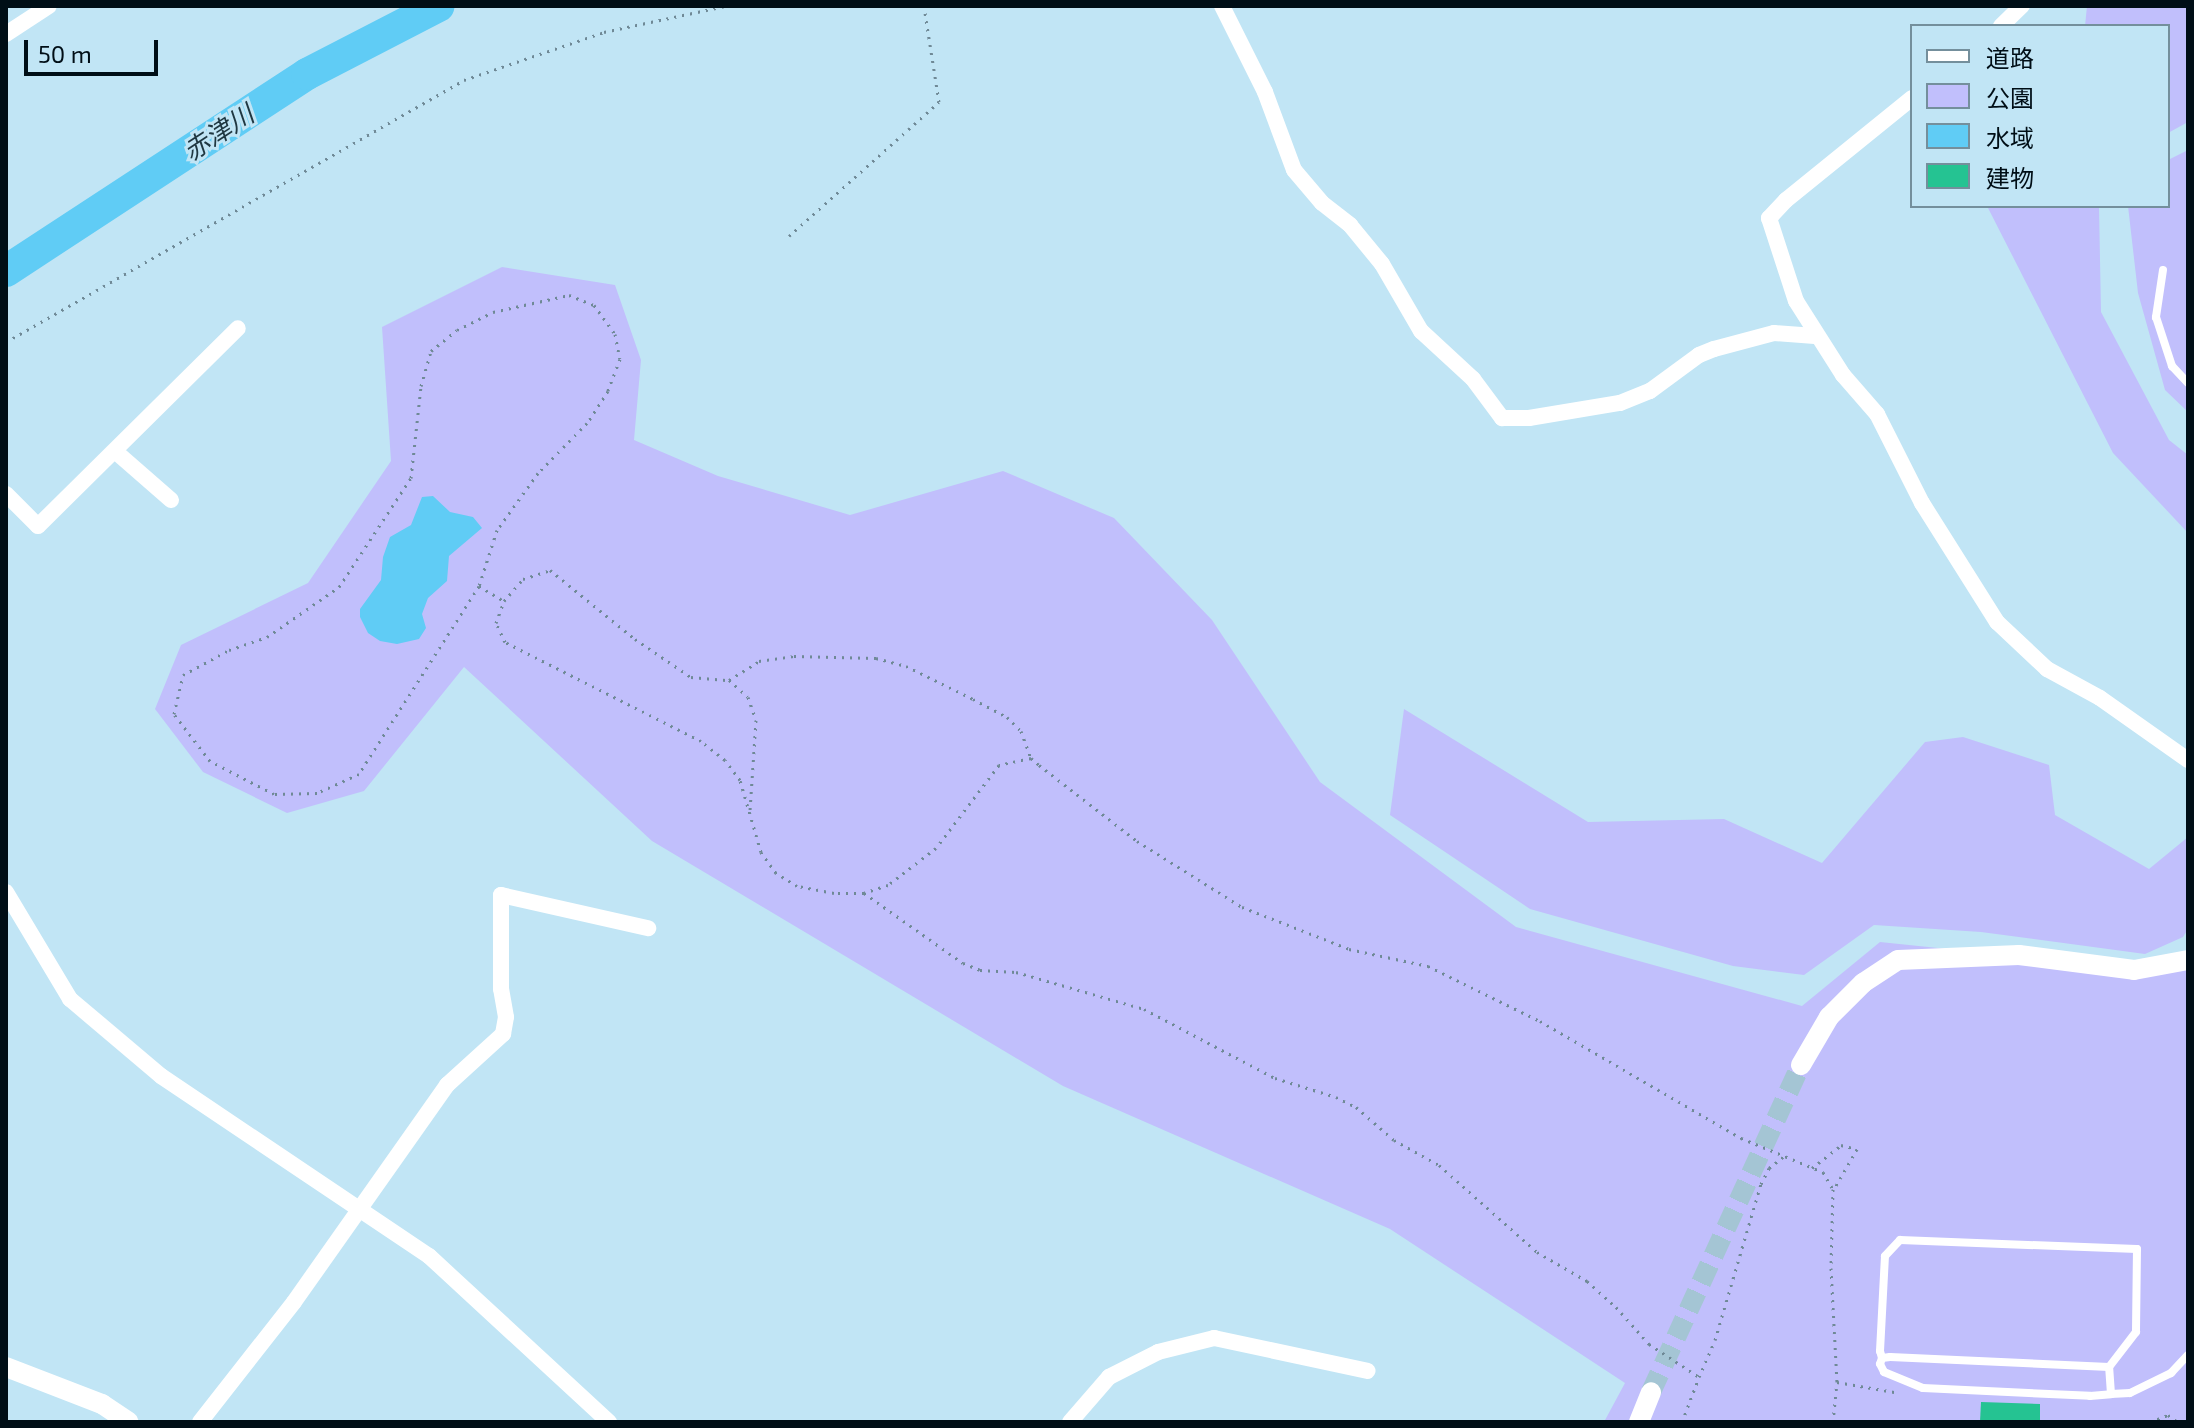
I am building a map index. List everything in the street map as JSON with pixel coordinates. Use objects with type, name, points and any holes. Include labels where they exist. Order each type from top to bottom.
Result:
[{"type":"street","points":[[6,34],[49,6]]},
{"type":"street","points":[[1222,6],[1259,78],[1294,170],[1322,203],[1350,225],[1382,264],[1421,331],[1473,379],[1502,418],[1529,418],[1620,403],[1650,391],[1699,355],[1714,349],[1774,333],[1815,336]]},
{"type":"street","points":[[2003,24],[2022,6]]},
{"type":"street","points":[[1910,100],[1786,200],[1769,218],[1796,301],[1815,336],[1877,414],[1922,503],[1997,622],[2047,669],[2100,698],[2188,760]]},
{"type":"street","points":[[6,494],[38,526],[238,328]]},
{"type":"street","points":[[116,452],[171,500]]},
{"type":"street","points":[[6,892],[70,999],[161,1076],[429,1256],[609,1422]]},
{"type":"street","points":[[200,1422],[294,1302],[447,1085],[503,1034],[506,1017],[501,989],[501,895],[648,928]]},
{"type":"street","points":[[1801,1065],[1829,1017],[1863,983],[1898,960],[2019,955],[2134,970],[2188,960]]},
{"type":"street","points":[[1070,1422],[1109,1377],[1158,1352],[1214,1338],[1368,1371]]},
{"type":"street","points":[[6,1367],[102,1404],[129,1422]]},
{"type":"street","points":[[1639,1422],[1651,1392]]},
{"type":"lane","points":[[2163,270],[2156,317],[2172,366],[2188,383]]},
{"type":"lane","points":[[2111,1394],[2109,1367],[2136,1332],[2137,1249],[1900,1240],[1885,1256],[1880,1364],[1884,1372],[1923,1388],[2111,1394],[2130,1393],[2171,1373],[2188,1355]]},
{"type":"lane","points":[[1882,1358],[2109,1367]]},
{"type":"path","points":[[6,342],[464,80],[604,32],[725,6]]},
{"type":"path","points":[[789,236],[939,102],[924,6]]},
{"type":"path","points":[[569,295],[594,305],[615,334],[620,359],[608,391],[587,423],[538,473],[507,512],[497,530],[479,586],[359,774],[317,793],[274,794],[210,761],[174,714],[183,675],[229,650],[267,637],[339,587],[411,478],[421,386],[431,351],[457,330],[493,312],[569,295]]},
{"type":"path","points":[[1031,758],[999,765],[936,848],[888,885],[864,893],[834,893],[797,886],[776,873],[761,852],[740,780],[725,760],[701,741],[505,642],[496,623],[504,601],[523,579],[550,570],[635,639],[691,677],[729,680],[759,661],[794,656],[876,658],[906,666],[1007,717],[1021,731],[1031,758],[1137,841],[1242,907],[1349,949],[1428,966],[1540,1021],[1741,1138],[1823,1172],[1833,1189]]},
{"type":"path","points":[[479,586],[504,601]]},
{"type":"path","points":[[729,680],[748,697],[756,720],[750,811]]},
{"type":"path","points":[[864,893],[963,963],[980,970],[1016,972],[1144,1009],[1275,1078],[1336,1097],[1356,1107],[1394,1140],[1439,1165],[1537,1252],[1587,1281],[1616,1307],[1649,1344],[1699,1377]]},
{"type":"path","points":[[1812,1168],[1841,1145],[1857,1149],[1833,1189],[1831,1268],[1837,1382],[1833,1422]]},
{"type":"path","points":[[1682,1422],[1715,1340],[1761,1184],[1769,1168],[1783,1157]]},
{"type":"path","points":[[1837,1382],[1897,1392]]},
{"type":"path","points":[[2150,1422],[2168,1415],[2178,1422]]},
{"type":"green space","points":[[2087,6],[2188,6],[2188,122],[2170,132],[2170,24],[2085,24]]},
{"type":"green space","points":[[2188,150],[2188,412],[2165,390],[2138,293],[2128,208],[2170,208],[2170,159]]},
{"type":"green space","points":[[1988,208],[2099,208],[2101,312],[2169,440],[2188,455],[2188,533],[2113,453]]},
{"type":"green space","points":[[502,267],[615,285],[641,360],[634,440],[718,476],[850,515],[1003,471],[1114,518],[1212,620],[1320,782],[1516,927],[1802,1006],[1880,942],[2170,972],[2188,956],[2188,1422],[1604,1422],[1625,1383],[1390,1229],[1063,1086],[652,841],[464,667],[364,791],[287,813],[203,772],[155,709],[181,645],[308,583],[391,461],[382,327]]},
{"type":"green space","points":[[1404,709],[1588,822],[1724,819],[1822,863],[1925,742],[1963,737],[2049,765],[2055,815],[2149,869],[2188,837],[2188,929],[2183,937],[2145,954],[1981,932],[1874,925],[1804,975],[1733,966],[1530,909],[1390,815]]},
{"type":"water","points":[[433,496],[450,512],[473,517],[482,528],[449,556],[447,581],[428,598],[422,614],[426,628],[419,639],[397,644],[380,641],[368,633],[360,617],[360,609],[381,580],[383,557],[390,537],[411,525],[422,497]]},
{"type":"building","points":[[1981,1402],[2040,1404],[2040,1422],[1980,1422]]},
{"type":"waterway","name":"赤津川","points":[[6,271],[307,74],[439,6]]},
{"type":"tunnel","points":[[1651,1392],[1801,1065]]}]
